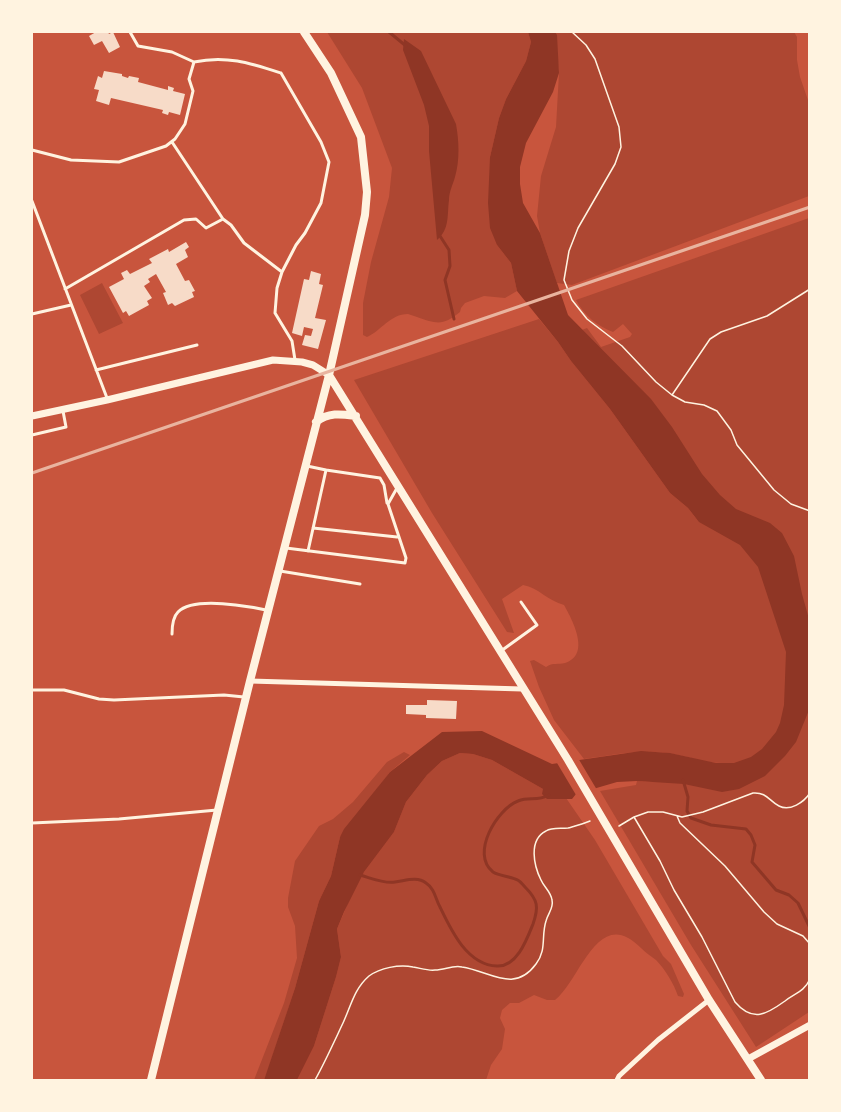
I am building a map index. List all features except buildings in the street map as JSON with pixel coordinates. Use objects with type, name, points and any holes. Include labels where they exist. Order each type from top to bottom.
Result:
[{"type":"main road","points":[[151,1080],[329,375],[360,243],[367,192],[362,136],[331,73],[304,32]]},
{"type":"main road","points":[[329,375],[568,760],[709,1000],[761,1080]]},
{"type":"main road","points":[[316,423],[322,417],[330,414],[356,416]]},
{"type":"street","points":[[32,416],[273,360],[295,360],[313,365],[329,375]]},
{"type":"street","points":[[250,681],[522,689]]},
{"type":"street","points":[[617,1080],[658,1040],[709,1000]]},
{"type":"street","points":[[748,1059],[810,1025]]},
{"type":"lane","points":[[130,32],[138,46],[172,52],[194,62],[215,58],[253,64],[281,73],[321,142],[329,162],[321,203],[282,272],[275,313],[292,341],[295,360]]},
{"type":"lane","points":[[32,150],[71,160],[119,162],[166,146],[172,142],[185,124],[194,91],[189,79],[194,62]]},
{"type":"lane","points":[[172,142],[223,219],[231,225],[244,243],[282,272]]},
{"type":"lane","points":[[32,201],[107,400]]},
{"type":"lane","points":[[65,289],[184,220],[196,219],[206,228],[223,219]]},
{"type":"lane","points":[[32,314],[71,305]]},
{"type":"lane","points":[[96,370],[197,345]]},
{"type":"lane","points":[[32,435],[66,427],[63,409]]},
{"type":"lane","points":[[284,548],[402,564],[405,562],[406,558],[397,537],[384,485],[380,478],[305,466]]},
{"type":"lane","points":[[308,551],[326,470]]},
{"type":"lane","points":[[388,504],[399,486]]},
{"type":"lane","points":[[313,528],[397,537]]},
{"type":"lane","points":[[278,571],[360,584]]},
{"type":"lane","points":[[500,652],[537,625],[521,602]]},
{"type":"lane","points":[[172,634],[175,616],[179,610],[193,605],[213,603],[268,610]]},
{"type":"lane","points":[[32,690],[64,690],[99,699],[114,700],[224,695],[246,697]]},
{"type":"lane","points":[[32,823],[119,819],[219,810]]},
{"type":"path","points":[[572,32],[586,45],[595,59],[619,127],[621,147],[615,165],[578,228],[569,251],[564,280],[577,308],[595,326],[622,346],[656,382],[672,395],[685,402],[704,405],[717,411],[731,430],[737,445],[774,490],[791,504],[810,511]]},
{"type":"path","points":[[672,395],[710,339],[721,332],[767,316],[810,289]]},
{"type":"path","points":[[617,827],[648,812],[663,812],[682,817],[703,812],[743,796],[760,793],[768,796],[779,806],[792,807],[810,793]]},
{"type":"path","points":[[677,816],[680,823],[724,866],[764,912],[777,924],[803,936],[810,944]]},
{"type":"path","points":[[634,817],[702,937],[735,1002],[742,1010],[756,1015],[771,1012],[785,1000],[800,993],[810,980]]},
{"type":"path","points":[[315,1080],[353,996],[377,971],[411,966],[435,970],[453,966],[513,981],[529,972],[541,956],[545,943],[544,928],[553,904],[536,866],[534,854],[536,842],[539,836],[547,830],[590,821]]},
{"type":"shaded area","points":[[327,32],[528,32],[531,42],[526,61],[506,99],[490,157],[497,245],[511,263],[517,291],[505,298],[484,296],[465,303],[460,312],[444,322],[435,322],[408,314],[396,317],[367,337],[363,335],[363,303],[371,262],[389,197],[392,168],[362,88]]},
{"type":"shaded area","points":[[528,32],[555,32],[559,73],[553,92],[526,143],[520,167],[520,184],[523,203],[540,233],[568,315],[651,399],[702,474],[720,495],[736,509],[770,523],[782,533],[794,556],[809,619],[809,710],[796,742],[765,776],[739,789],[722,792],[684,784],[637,781],[617,782],[576,794],[572,799],[547,799],[542,794],[543,789],[492,760],[473,754],[460,753],[442,761],[427,775],[406,802],[394,832],[364,872],[344,912],[337,929],[341,957],[336,977],[314,1046],[297,1080],[264,1080],[295,988],[319,901],[331,876],[344,829],[390,772],[442,732],[482,731],[552,764],[641,751],[670,753],[716,763],[734,763],[751,757],[762,749],[776,732],[780,723],[784,705],[786,652],[758,567],[740,545],[699,522],[688,508],[670,493],[610,409],[517,291],[511,263],[497,245],[490,228],[488,203],[490,157],[506,99],[526,61],[531,42]]},
{"type":"shaded area","points":[[555,32],[794,32],[797,37],[800,77],[809,103],[809,196],[572,285],[557,283],[540,233],[537,216],[541,176],[556,127],[559,73]]},
{"type":"shaded area","points":[[404,39],[421,51],[456,124],[458,164],[450,194],[446,226],[437,240],[429,126],[424,105],[403,50]]},
{"type":"shaded area","points":[[809,218],[809,1012],[756,1047],[691,945],[600,791],[636,785],[637,781],[653,782],[722,763],[657,752],[626,753],[584,759],[554,720],[530,661],[534,660],[546,667],[565,663],[573,659],[577,653],[578,637],[564,605],[523,585],[502,599],[514,633],[507,632],[432,513],[354,380],[539,319],[610,409],[670,493],[688,508],[699,522],[563,337],[587,328],[601,347],[630,337],[632,334],[623,324],[613,332],[602,327],[587,315],[576,300]]},
{"type":"shaded area","points":[[102,283],[123,323],[99,334],[80,295]]},
{"type":"shaded area","points":[[404,752],[410,755],[390,772],[340,837],[331,876],[319,901],[295,988],[267,1072],[264,1080],[254,1080],[284,1003],[297,958],[295,926],[288,907],[295,861],[319,826],[333,819],[353,802],[387,762]]},
{"type":"shaded area","points":[[460,753],[473,754],[492,760],[543,789],[566,798],[595,840],[663,956],[671,964],[684,994],[683,997],[678,996],[669,977],[656,960],[626,937],[613,935],[602,940],[592,950],[555,1000],[547,1000],[534,995],[519,1003],[510,1003],[502,1010],[500,1018],[505,1029],[502,1049],[491,1065],[486,1080],[297,1080],[314,1046],[336,977],[341,957],[337,929],[355,887],[394,832],[406,802],[427,775],[442,761]]},
{"type":"pier","points":[[578,758],[597,790],[576,795],[557,763]]},
{"type":"waterway","points":[[389,32],[406,46]]},
{"type":"waterway","points":[[440,236],[449,250],[450,266],[445,280],[454,319]]},
{"type":"waterway","points":[[683,780],[688,797],[687,811],[691,818],[711,825],[746,829],[755,845],[752,862],[776,890],[789,895],[798,903],[810,928]]},
{"type":"waterway","points":[[360,875],[386,882],[415,879],[426,883],[433,891],[461,945],[477,960],[486,964],[504,965],[516,957],[520,951],[531,930],[537,908],[533,896],[520,881],[493,872],[484,854],[485,844],[495,822],[510,806],[518,801],[549,795]]},
{"type":"railway","points":[[32,473],[810,207]]}]
